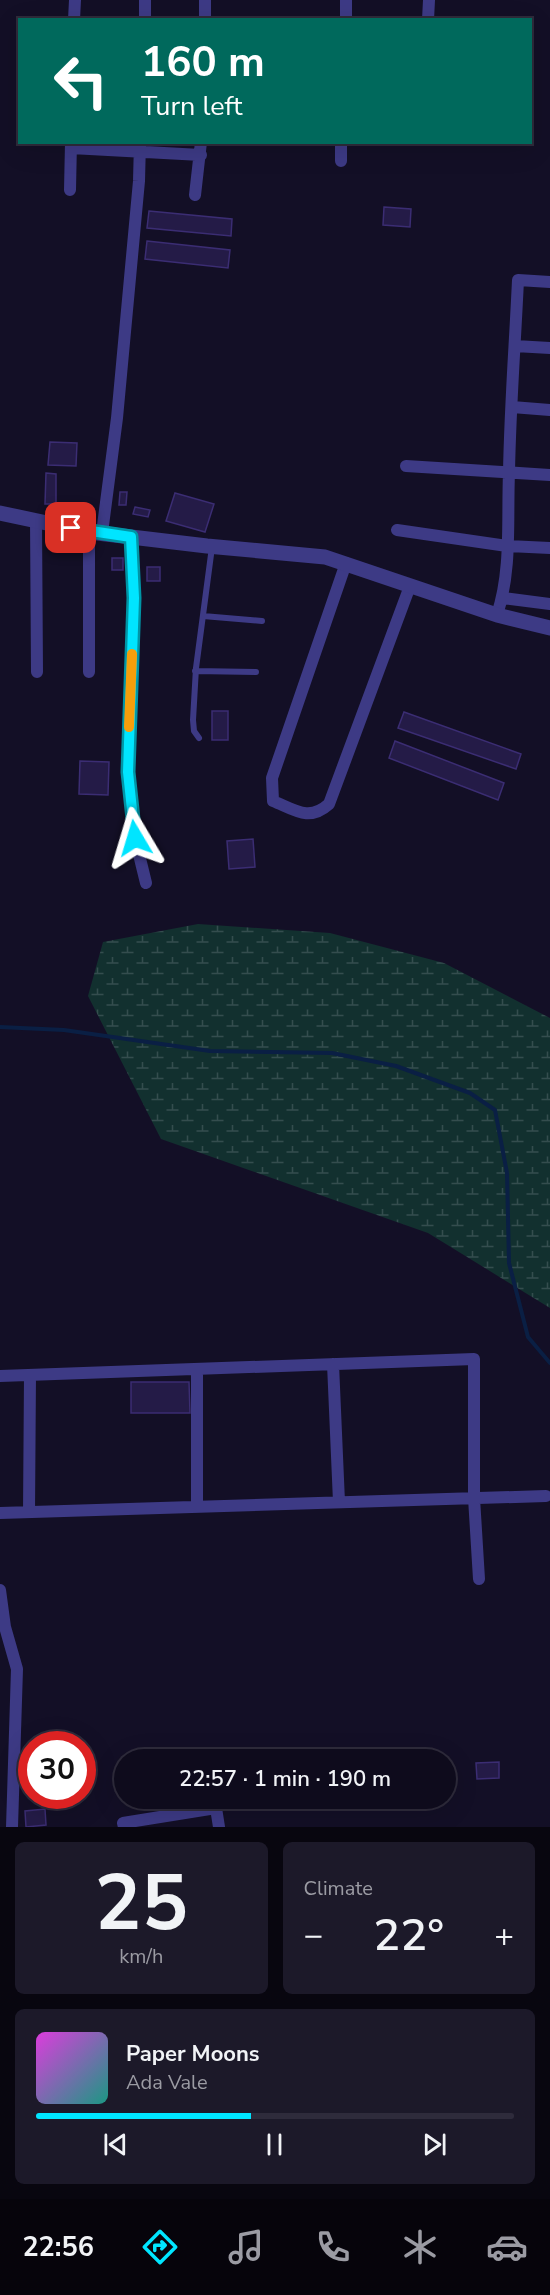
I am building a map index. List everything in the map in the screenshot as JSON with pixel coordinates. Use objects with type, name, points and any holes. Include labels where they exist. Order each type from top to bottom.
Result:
[{"type":"street","points":[[74,18],[75,0]]},
{"type":"street","points":[[145,18],[146,0]]},
{"type":"street","points":[[205,0],[205,18]]},
{"type":"street","points":[[346,0],[346,18]]},
{"type":"street","points":[[428,18],[429,0]]},
{"type":"street","points":[[341,144],[341,161]]},
{"type":"street","points":[[70,190],[71,145],[201,149],[195,195]]},
{"type":"street","points":[[89,672],[95,533],[117,418],[140,147]]},
{"type":"street","points":[[498,615],[503,598],[507,546],[508,473],[518,280],[550,282]]},
{"type":"street","points":[[515,346],[550,348]]},
{"type":"street","points":[[512,407],[550,410]]},
{"type":"street","points":[[406,466],[550,475]]},
{"type":"street","points":[[0,513],[95,533],[325,557],[498,615],[550,628]]},
{"type":"street","points":[[36,520],[37,672]]},
{"type":"street","points":[[396,530],[507,546],[550,548]]},
{"type":"street","points":[[131,537],[134,598],[128,772],[135,838],[146,884]]},
{"type":"street","points":[[346,563],[272,778],[273,801],[306,814],[319,813],[329,804],[410,586]]},
{"type":"street","points":[[503,598],[550,604]]},
{"type":"street","points":[[0,1376],[474,1359],[474,1498],[479,1579]]},
{"type":"street","points":[[333,1364],[339,1502]]},
{"type":"street","points":[[197,1369],[197,1507]]},
{"type":"street","points":[[28,1512],[30,1375]]},
{"type":"street","points":[[0,1513],[546,1496]]},
{"type":"street","points":[[0,1590],[5,1627],[16,1669],[12,1827]]},
{"type":"street","points":[[124,1827],[123,1823],[168,1821],[216,1808],[219,1827]]},
{"type":"lane","points":[[199,738],[193,720],[195,671],[212,546]]},
{"type":"lane","points":[[203,616],[262,621]]},
{"type":"lane","points":[[195,671],[256,672]]},
{"type":"green space","points":[[198,924],[330,933],[444,963],[550,1018],[550,1308],[428,1233],[161,1139],[88,996],[103,942]]},
{"type":"building","points":[[384,207],[411,209],[410,227],[383,225]]},
{"type":"building","points":[[149,211],[232,219],[231,236],[147,228]]},
{"type":"building","points":[[147,241],[230,250],[228,268],[145,259]]},
{"type":"building","points":[[50,442],[77,443],[76,466],[48,465]]},
{"type":"building","points":[[46,473],[56,474],[56,504],[45,504]]},
{"type":"building","points":[[120,492],[127,492],[126,505],[119,505]]},
{"type":"building","points":[[175,493],[214,504],[205,532],[166,521]]},
{"type":"building","points":[[135,507],[150,510],[148,517],[133,514]]},
{"type":"building","points":[[112,558],[123,558],[123,570],[112,570]]},
{"type":"building","points":[[147,567],[160,567],[160,581],[147,581]]},
{"type":"building","points":[[212,711],[228,711],[228,740],[212,740]]},
{"type":"building","points":[[404,712],[521,754],[516,769],[398,728]]},
{"type":"building","points":[[395,741],[504,783],[498,800],[389,758]]},
{"type":"building","points":[[80,761],[109,762],[108,795],[79,794]]},
{"type":"building","points":[[253,839],[255,867],[229,869],[227,841]]},
{"type":"building","points":[[131,1382],[189,1382],[190,1413],[131,1413]]},
{"type":"building","points":[[499,1762],[499,1778],[477,1779],[476,1763]]},
{"type":"building","points":[[45,1809],[46,1825],[26,1827],[25,1811]]},
{"type":"waterway","points":[[0,1027],[64,1030],[210,1051],[332,1053],[396,1066],[470,1093],[495,1110],[507,1173],[509,1263],[528,1337],[550,1363]]},
{"type":"slow traffic","points":[[129,727],[132,654]]},
{"type":"route","points":[[71,528],[131,537],[134,598],[128,772],[135,838]]}]
